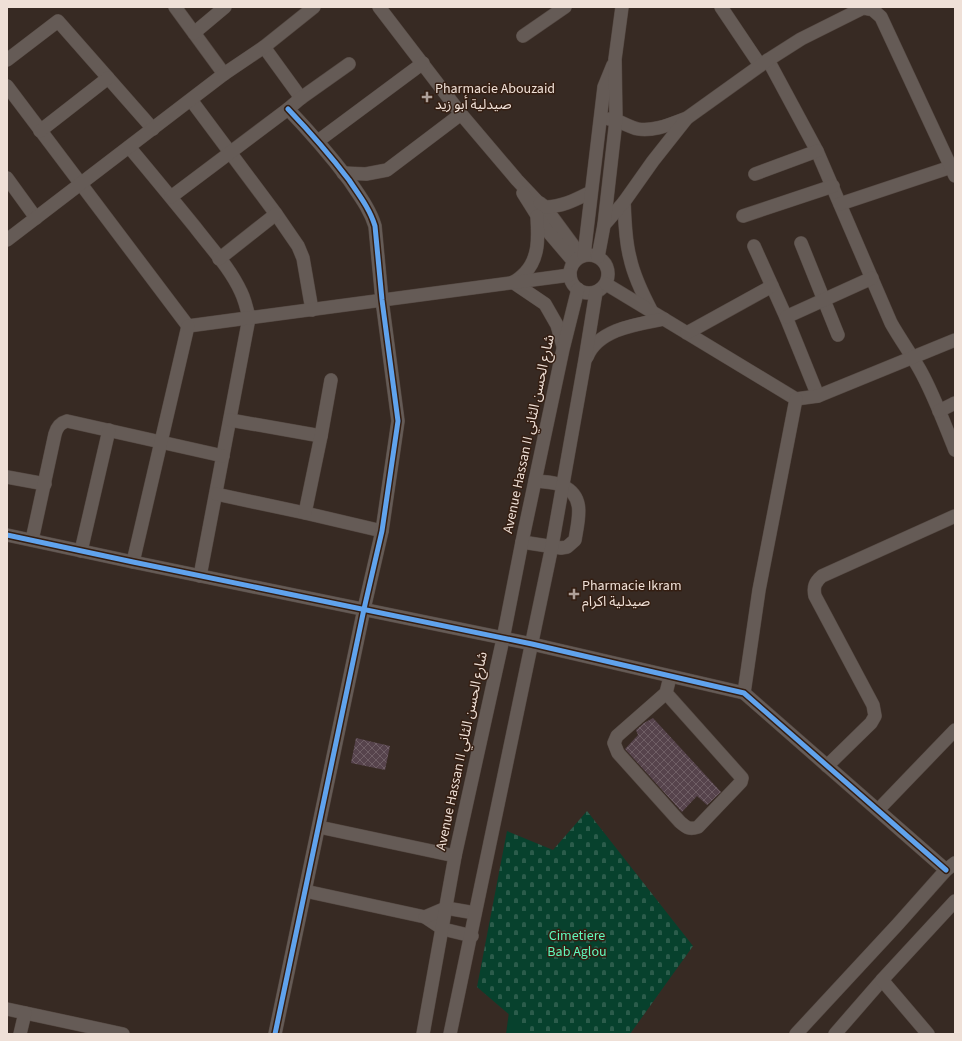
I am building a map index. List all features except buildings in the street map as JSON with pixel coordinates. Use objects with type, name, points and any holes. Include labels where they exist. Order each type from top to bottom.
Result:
[{"type":"street","points":[[175,7],[224,74]]},
{"type":"street","points":[[194,32],[225,7]]},
{"type":"street","points":[[7,240],[224,74],[264,47],[314,7]]},
{"type":"street","points":[[379,7],[461,114],[517,180],[539,202],[561,228],[580,258]]},
{"type":"street","points":[[523,36],[565,7]]},
{"type":"street","points":[[598,257],[604,225],[616,120],[616,59],[622,7]]},
{"type":"street","points":[[720,7],[764,62],[817,151],[891,323],[920,370],[955,450]]},
{"type":"street","points":[[604,225],[624,202],[652,161],[687,118],[764,62],[801,39],[863,8],[873,10],[881,17],[953,172],[840,204]]},
{"type":"street","points":[[7,60],[58,21],[152,129]]},
{"type":"street","points":[[264,47],[301,98]]},
{"type":"street","points":[[580,258],[591,192],[604,87],[616,59]]},
{"type":"street","points":[[318,141],[423,63]]},
{"type":"street","points":[[171,197],[231,153],[301,98],[349,64]]},
{"type":"street","points":[[40,131],[108,78]]},
{"type":"street","points":[[7,86],[188,326]]},
{"type":"street","points":[[191,100],[298,246],[303,258],[312,310]]},
{"type":"street","points":[[275,1034],[364,609],[382,531],[398,421],[382,300],[375,226],[372,214],[318,141],[288,109]]},
{"type":"street","points":[[343,173],[366,174],[387,170],[461,114]]},
{"type":"street","points":[[601,118],[616,120],[639,130],[657,128],[687,118]]},
{"type":"street","points":[[129,147],[171,197],[219,259],[241,291],[246,303],[249,318],[200,576]]},
{"type":"street","points":[[755,174],[817,151]]},
{"type":"street","points":[[7,178],[36,218]]},
{"type":"street","points":[[517,180],[523,193],[545,228],[580,258]]},
{"type":"street","points":[[743,216],[833,186]]},
{"type":"street","points":[[539,202],[545,207],[554,207],[570,203],[591,192]]},
{"type":"street","points":[[624,202],[627,238],[634,274],[652,312]]},
{"type":"street","points":[[219,259],[276,214]]},
{"type":"street","points":[[510,283],[518,280],[530,268],[534,259],[538,240],[537,216]]},
{"type":"street","points":[[801,243],[838,335]]},
{"type":"street","points":[[754,246],[786,317],[818,396]]},
{"type":"street","points":[[450,1034],[472,936],[475,913],[552,546],[585,360],[601,288],[608,278],[608,271],[604,261],[598,257],[591,255],[580,258],[572,266],[570,275],[572,281],[578,289],[587,293],[601,288],[652,312],[796,399],[818,396],[955,340]]},
{"type":"street","points":[[188,326],[570,275]]},
{"type":"street","points":[[786,317],[872,278]]},
{"type":"street","points":[[510,283],[545,304],[557,325],[563,349]]},
{"type":"street","points":[[687,333],[772,286]]},
{"type":"street","name":"Avenue Hassan II شارع الحسن الثاني","points":[[423,1034],[455,856],[503,639],[563,349],[578,289]]},
{"type":"street","points":[[585,360],[590,349],[608,335],[632,326],[664,319]]},
{"type":"street","points":[[133,562],[188,326]]},
{"type":"street","points":[[305,513],[331,380]]},
{"type":"street","points":[[744,693],[759,590],[796,399]]},
{"type":"street","points":[[939,411],[955,404]]},
{"type":"street","points":[[230,420],[321,436]]},
{"type":"street","points":[[32,540],[55,434],[59,425],[67,421],[223,456]]},
{"type":"street","points":[[81,551],[109,430]]},
{"type":"street","points":[[7,477],[45,484]]},
{"type":"street","points":[[522,542],[561,548],[567,547],[575,540],[580,511],[576,498],[563,486],[535,481]]},
{"type":"street","points":[[216,494],[382,531]]},
{"type":"street","points":[[827,766],[871,723],[875,716],[873,705],[815,596],[813,588],[816,581],[822,576],[955,516]]},
{"type":"street","points":[[7,535],[532,644],[744,693],[878,810],[950,867],[796,1034]]},
{"type":"street","points":[[666,693],[742,778],[742,782],[698,827],[693,829],[688,829],[680,822],[618,753],[614,743],[617,736],[666,693],[670,677]]},
{"type":"street","points":[[878,810],[955,730]]},
{"type":"street","points":[[319,826],[455,856]]},
{"type":"street","points":[[305,891],[424,917],[443,929],[472,936]]},
{"type":"street","points":[[835,1034],[882,980],[955,901]]},
{"type":"street","points":[[424,917],[446,908],[475,913]]},
{"type":"street","points":[[882,980],[928,1034]]},
{"type":"street","points":[[7,1009],[123,1034]]},
{"type":"street","points":[[20,1034],[24,1013]]},
{"type":"green space","name":"Cimetiere Bab Aglou","points":[[587,811],[693,946],[630,1034],[532,1034],[477,987],[507,831],[553,850]]},
{"type":"green space","points":[[510,1005],[539,1034],[506,1034]]},
{"type":"cycle path","points":[[275,1034],[364,609],[382,531],[398,421],[382,300],[375,226],[373,220],[364,202],[349,180],[320,144],[288,109]]},
{"type":"cycle path","points":[[7,535],[532,644],[744,693],[946,870]]},
{"type":"place","name":"Pharmacie Abouzaid صيدلية أبو زيد","points":[[427,97]]},
{"type":"place","name":"Pharmacie Ikram صيدلية اكرام","points":[[574,594]]}]
